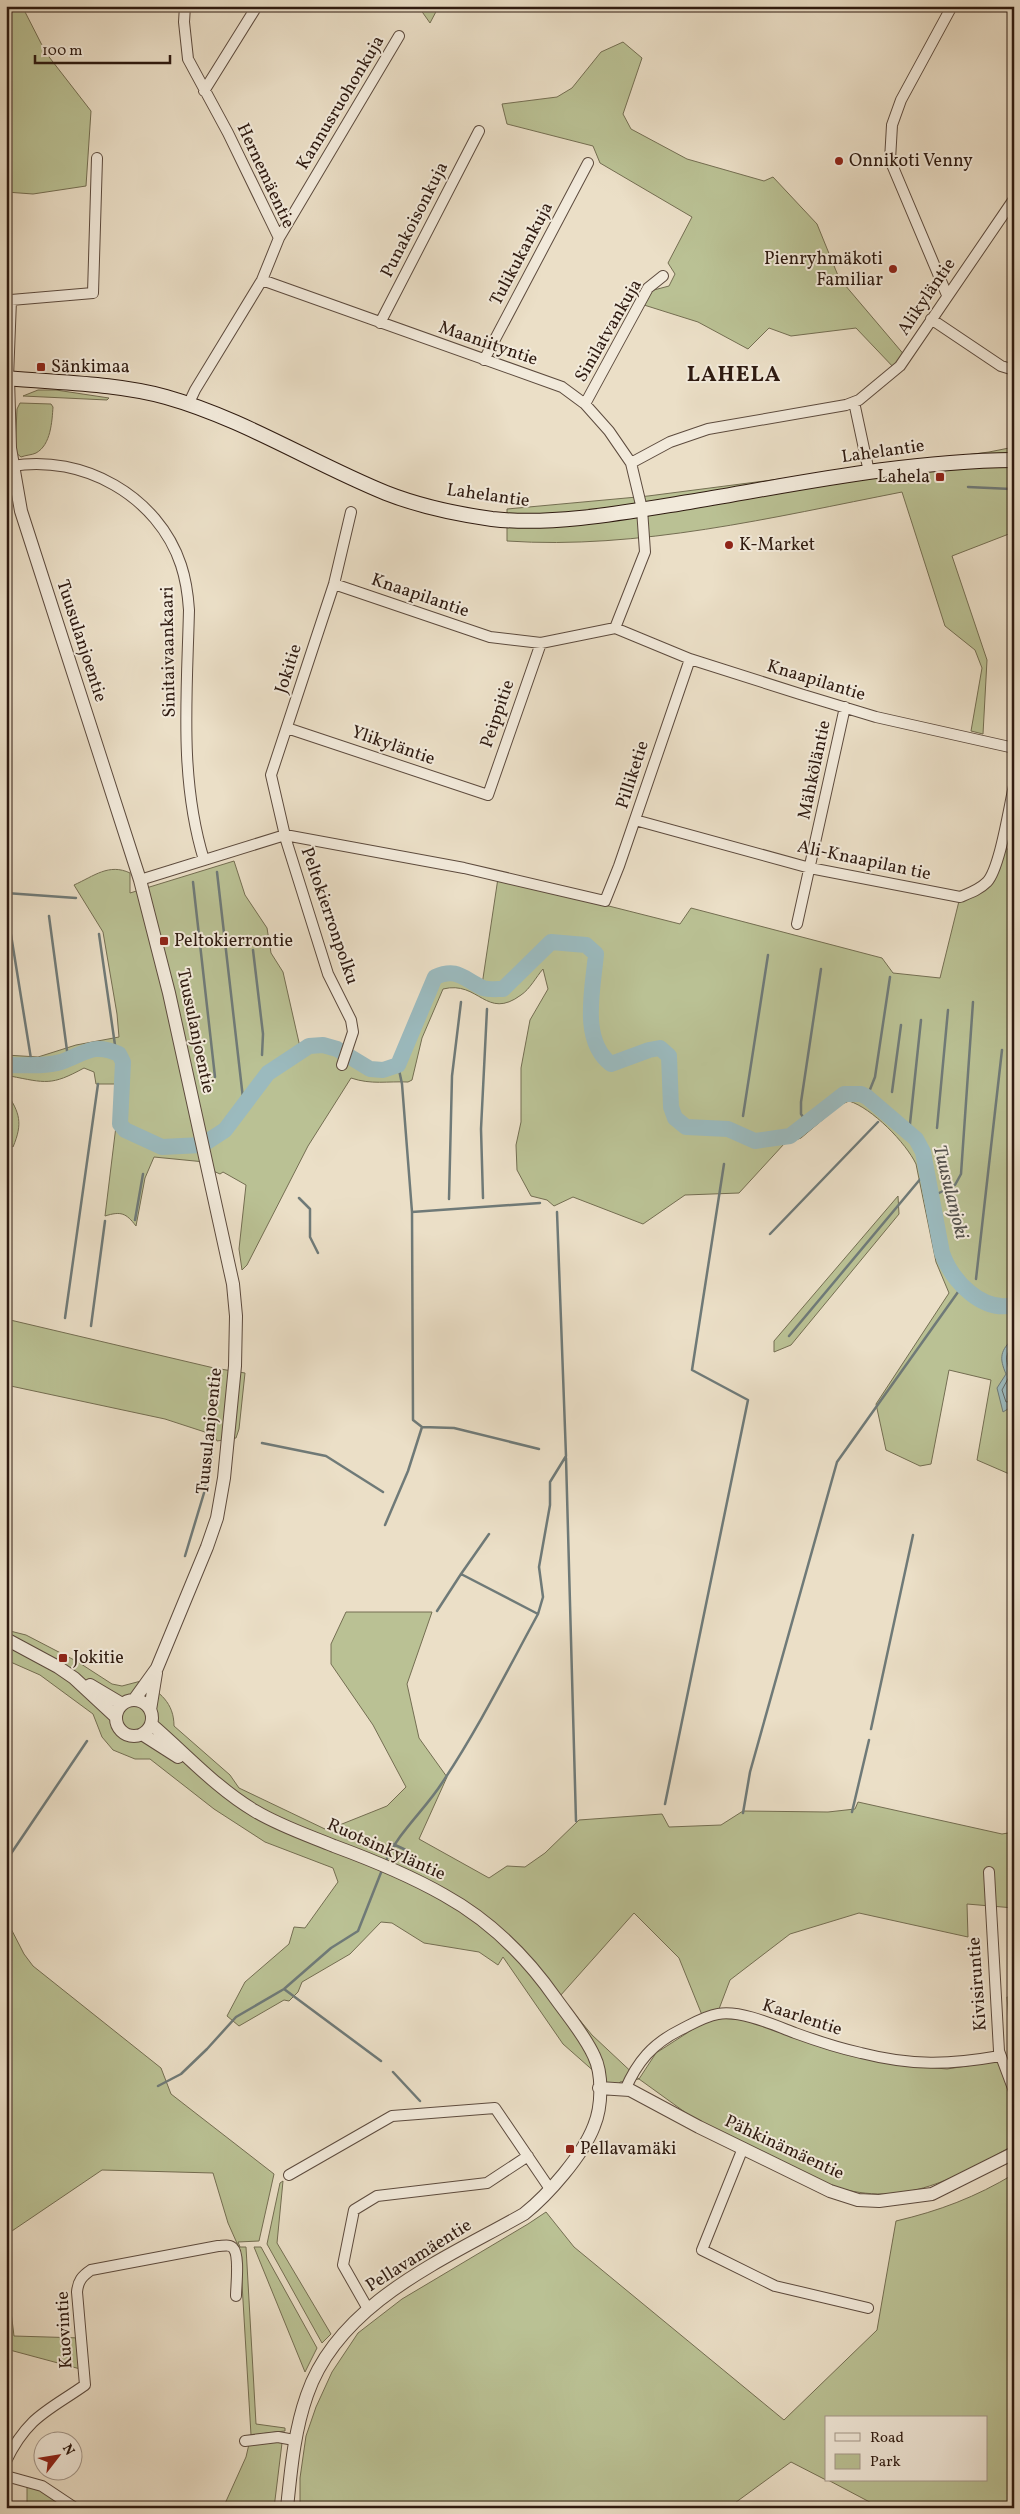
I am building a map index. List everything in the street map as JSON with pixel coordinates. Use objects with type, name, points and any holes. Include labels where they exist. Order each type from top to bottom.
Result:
[{"type":"main road","name":"Lahelantie","points":[[7,378],[124,389],[167,398],[265,434],[332,469],[389,494],[454,513],[528,522],[642,510],[869,472],[938,464],[1014,460]]},
{"type":"street","name":"Hernemäentie","points":[[185,6],[184,22],[188,59],[228,133],[279,238],[262,280],[195,390],[188,405]]},
{"type":"street","points":[[204,91],[257,6]]},
{"type":"street","points":[[947,295],[890,160],[892,125],[901,100],[952,6]]},
{"type":"street","name":"Kannusruohonkuja","points":[[279,238],[399,36]]},
{"type":"street","name":"Punakoisonkuja","points":[[380,323],[479,131]]},
{"type":"street","points":[[7,378],[11,300],[93,293],[97,158]]},
{"type":"street","name":"Tulikukankuja","points":[[484,360],[588,163]]},
{"type":"street","name":"Alikyläntie","points":[[631,463],[670,442],[708,428],[854,402],[900,366],[1014,199]]},
{"type":"street","name":"Sinilatvankuja","points":[[585,404],[648,288],[663,276]]},
{"type":"street","name":"Maaniityntie","points":[[262,280],[562,387],[585,404],[609,431],[631,463],[642,510]]},
{"type":"street","points":[[931,319],[1001,366],[1014,370]]},
{"type":"street","name":"Tuusulanjoentie","points":[[7,378],[12,466],[21,511],[140,880],[169,993],[233,1284],[236,1316],[235,1366],[224,1478],[217,1518],[157,1668],[150,1710]]},
{"type":"street","points":[[854,402],[869,472]]},
{"type":"street","name":"Sinitaivaankaari","points":[[12,466],[54,464],[94,474],[119,487],[140,504],[154,518],[171,543],[181,565],[187,588],[189,610],[186,756],[189,796],[196,834],[204,860]]},
{"type":"street","points":[[615,628],[644,552],[642,510]]},
{"type":"street","name":"Jokitie","points":[[284,835],[271,775],[334,584],[351,512]]},
{"type":"street","name":"Knaapilantie","points":[[334,584],[490,637],[541,644],[615,628],[690,659],[845,707],[1014,748]]},
{"type":"street","name":"Peippitie","points":[[488,795],[541,644]]},
{"type":"street","name":"Pilliketie","points":[[284,835],[464,868],[605,901],[690,659]]},
{"type":"street","name":"Mähköläntie","points":[[798,924],[845,707]]},
{"type":"street","name":"Ylikyläntie","points":[[287,728],[488,795]]},
{"type":"street","name":"Ali-Knaapilan tie","points":[[635,820],[810,868],[960,897],[979,890],[989,881],[995,866],[1014,786]]},
{"type":"street","points":[[140,880],[284,835]]},
{"type":"street","name":"Peltokierronpolku","points":[[284,835],[328,974],[352,1020],[353,1032],[350,1046],[342,1065]]},
{"type":"street","points":[[6,1639],[46,1659],[74,1678],[116,1717],[117,1724],[127,1735],[142,1734],[151,1724],[150,1710],[140,1702],[128,1702],[74,1678]]},
{"type":"street","name":"Tuusulanjoentie","points":[[128,1702],[157,1668]]},
{"type":"street","points":[[116,1717],[128,1702]]},
{"type":"street","name":"Ruotsinkyläntie","points":[[151,1724],[198,1768],[254,1811],[291,1829],[412,1878],[473,1914],[520,1953],[539,1975],[594,2056],[599,2069],[599,2088]]},
{"type":"street","name":"Ruotsinkyläntie","points":[[142,1734],[198,1768]]},
{"type":"street","name":"Kivisiruntie","points":[[989,1872],[1000,2056],[1014,2091]]},
{"type":"street","name":"Kaarlentie","points":[[624,2090],[636,2065],[663,2039],[705,2018],[725,2013],[762,2020],[839,2048],[892,2060],[942,2064],[1000,2056]]},
{"type":"street","name":"Pähkinämäentie","points":[[599,2088],[630,2090],[830,2192],[858,2200],[879,2201],[932,2194],[1014,2153]]},
{"type":"street","name":"Pellavamäentie","points":[[287,2508],[294,2440],[307,2394],[318,2371],[334,2346],[368,2309],[402,2284],[524,2214],[550,2189],[594,2126],[599,2088]]},
{"type":"street","points":[[289,2175],[392,2116],[496,2108],[550,2189]]},
{"type":"street","points":[[744,2148],[702,2250],[775,2286],[868,2308]]},
{"type":"street","points":[[368,2309],[342,2265],[354,2210],[377,2196],[487,2183],[528,2156]]},
{"type":"street","name":"Kuovintie","points":[[6,2461],[28,2425],[37,2416],[85,2385],[77,2292],[78,2282],[84,2275],[91,2270],[229,2245],[234,2248],[237,2255],[236,2296]]},
{"type":"street","points":[[245,2440],[278,2437],[294,2440]]},
{"type":"street","points":[[6,2476],[42,2486],[75,2508]]},
{"type":"green space","points":[[6,6],[22,6],[46,53],[91,111],[86,186],[33,194],[6,192]]},
{"type":"green space","points":[[418,6],[439,6],[430,23]]},
{"type":"green space","points":[[623,42],[642,58],[623,114],[631,129],[687,159],[764,181],[773,177],[817,224],[839,278],[906,357],[896,370],[856,328],[791,336],[769,328],[748,349],[698,322],[644,305],[650,291],[669,286],[675,274],[668,263],[692,217],[600,163],[593,146],[507,124],[502,104],[557,97],[572,88],[601,52]]},
{"type":"green space","points":[[38,390],[56,390],[109,398],[107,400],[23,396]]},
{"type":"green space","points":[[20,403],[51,404],[53,407],[50,432],[45,444],[36,453],[21,457],[15,452],[17,409]]},
{"type":"green space","points":[[1014,447],[1014,532],[952,556],[987,660],[983,734],[971,731],[982,668],[975,650],[945,626],[902,492],[755,521],[656,536],[556,543],[507,541],[507,509],[648,496],[989,452]]},
{"type":"green space","points":[[1000,848],[1014,850],[1014,1476],[977,1460],[991,1380],[949,1370],[931,1464],[920,1466],[886,1450],[876,1404],[949,1293],[936,1262],[916,1164],[905,1146],[887,1127],[878,1118],[858,1105],[849,1101],[840,1105],[801,1138],[784,1144],[739,1193],[685,1195],[643,1224],[573,1197],[554,1206],[547,1200],[531,1196],[517,1170],[516,1145],[521,1122],[521,1068],[530,1020],[548,989],[543,969],[521,995],[509,1002],[499,1004],[490,1002],[465,990],[455,988],[443,989],[422,1038],[412,1080],[408,1082],[373,1082],[351,1078],[308,1146],[247,1265],[242,1270],[239,1249],[246,1185],[223,1172],[220,1174],[211,1170],[205,1162],[154,1157],[145,1178],[136,1226],[123,1214],[105,1216],[116,1126],[117,1084],[96,1084],[94,1072],[84,1068],[64,1078],[48,1081],[10,1076],[6,1090],[6,1055],[38,1057],[76,1045],[119,1037],[103,932],[74,885],[108,870],[115,869],[130,873],[130,893],[234,861],[245,895],[267,928],[271,953],[283,972],[300,1047],[324,1046],[378,1069],[396,1058],[434,975],[448,970],[482,985],[498,878],[680,924],[691,908],[882,958],[893,973],[940,978],[960,897],[979,890]]},
{"type":"green space","points":[[6,1092],[17,1112],[19,1125],[13,1147],[6,1142]]},
{"type":"green space","points":[[898,1196],[899,1214],[791,1345],[774,1352],[774,1341]]},
{"type":"green space","points":[[6,1319],[214,1368],[245,1373],[239,1429],[236,1438],[217,1441],[214,1435],[165,1419],[6,1385]]},
{"type":"green space","points":[[346,1612],[432,1612],[407,1684],[419,1738],[447,1777],[419,1839],[489,1878],[507,1866],[525,1867],[545,1853],[579,1820],[662,1814],[669,1827],[721,1825],[743,1811],[828,1812],[855,1809],[858,1802],[1002,1834],[1014,1832],[1014,1908],[967,1904],[968,1937],[859,1913],[790,1934],[730,1980],[719,2009],[702,2015],[679,1958],[634,1913],[560,1996],[592,2035],[639,2079],[620,2082],[614,2089],[563,2044],[503,1957],[498,1965],[479,1952],[424,1943],[392,1923],[381,1922],[350,1954],[302,1982],[298,1992],[289,2001],[284,2000],[239,2026],[227,2016],[245,1982],[289,1944],[294,1927],[305,1928],[338,1882],[333,1868],[265,1842],[214,1809],[150,1759],[135,1759],[113,1750],[102,1737],[93,1714],[40,1675],[6,1660],[6,1630],[26,1635],[78,1662],[112,1684],[122,1686],[141,1681],[148,1685],[160,1694],[169,1705],[172,1711],[174,1726],[230,1775],[239,1788],[327,1830],[387,1806],[406,1787],[373,1725],[331,1664],[331,1644]]},
{"type":"green space","points":[[6,1919],[24,1954],[33,1966],[161,2068],[171,2094],[274,2174],[259,2241],[238,2242],[240,2247],[246,2247],[256,2424],[285,2428],[285,2431],[251,2435],[240,2250],[228,2223],[213,2173],[102,2170],[6,2235]]},
{"type":"green space","points":[[1007,1997],[1014,1997],[1014,2145],[968,2170],[924,2188],[901,2193],[878,2194],[853,2191],[826,2184],[693,2118],[639,2079],[656,2053],[701,2024],[718,2018],[747,2020],[902,2065],[947,2069],[1012,2059]]},
{"type":"green space","points":[[1014,2174],[1014,2508],[881,2508],[832,2482],[988,2482],[988,2416],[825,2416],[825,2479],[791,2462],[728,2508],[300,2508],[300,2478],[306,2436],[316,2407],[332,2372],[358,2333],[402,2299],[546,2212],[574,2247],[784,2420],[877,2330],[896,2221],[927,2213],[986,2190]]},
{"type":"green space","points":[[283,2181],[277,2243],[331,2334],[322,2343],[267,2244],[280,2183]]},
{"type":"green space","points":[[254,2247],[261,2247],[317,2348],[305,2372]]},
{"type":"green space","points":[[6,2270],[14,2336],[81,2338],[84,2370],[6,2349]]},
{"type":"green space","points":[[277,2441],[282,2443],[274,2508],[223,2508],[246,2457],[249,2444]]},
{"type":"green space","points":[[27,2485],[41,2488],[70,2508],[27,2508]]},
{"type":"water","points":[[1014,1338],[1014,1405],[1003,1412],[997,1388],[1006,1374],[1002,1363],[1003,1350]]},
{"type":"waterway","points":[[968,487],[1011,489],[1014,491]]},
{"type":"waterway","points":[[217,872],[244,1107]]},
{"type":"waterway","points":[[193,882],[215,1077]]},
{"type":"waterway","points":[[6,893],[76,898]]},
{"type":"waterway","points":[[7,910],[32,1065]]},
{"type":"waterway","points":[[49,916],[68,1058]]},
{"type":"waterway","points":[[99,934],[116,1052]]},
{"type":"waterway","name":"Tuusulanjoki","points":[[6,1065],[54,1064],[95,1049],[119,1054],[123,1062],[120,1124],[125,1130],[162,1147],[202,1145],[225,1130],[268,1073],[309,1046],[323,1045],[337,1049],[370,1069],[383,1070],[398,1065],[435,977],[449,973],[455,974],[483,988],[503,989],[551,942],[586,945],[596,954],[591,1013],[595,1042],[601,1054],[611,1064],[649,1050],[660,1048],[669,1056],[671,1107],[675,1118],[686,1127],[728,1129],[755,1141],[790,1136],[844,1094],[861,1094],[867,1097],[916,1139],[923,1152],[942,1253],[953,1274],[961,1284],[980,1299],[1002,1306],[1014,1305]]},
{"type":"waterway","points":[[253,950],[263,1034],[262,1055]]},
{"type":"waterway","points":[[743,1116],[768,955]]},
{"type":"waterway","points":[[808,1124],[801,1114],[801,1102],[821,969]]},
{"type":"waterway","points":[[867,1097],[875,1077],[890,977]]},
{"type":"waterway","points":[[449,1199],[452,1076],[461,1002]]},
{"type":"waterway","points":[[931,1197],[955,1185],[961,1174],[973,1002]]},
{"type":"waterway","points":[[483,1198],[481,1129],[487,1009]]},
{"type":"waterway","points":[[937,1128],[948,1010]]},
{"type":"waterway","points":[[909,1133],[921,1020]]},
{"type":"waterway","points":[[892,1092],[901,1025]]},
{"type":"waterway","points":[[976,1279],[1002,1050]]},
{"type":"waterway","points":[[398,1065],[402,1084],[412,1212],[413,1420],[422,1427],[454,1428],[539,1449]]},
{"type":"waterway","points":[[65,1318],[98,1084]]},
{"type":"waterway","points":[[770,1234],[878,1122]]},
{"type":"waterway","points":[[665,1804],[748,1400],[692,1370],[724,1164]]},
{"type":"waterway","points":[[789,1336],[927,1171]]},
{"type":"waterway","points":[[135,1220],[143,1174]]},
{"type":"waterway","points":[[299,1198],[310,1209],[310,1237],[318,1253]]},
{"type":"waterway","points":[[412,1212],[540,1203]]},
{"type":"waterway","points":[[385,1863],[397,1841],[435,1793],[468,1742],[538,1614],[543,1597],[539,1567],[550,1505],[550,1482],[566,1456],[557,1212]]},
{"type":"waterway","points":[[91,1326],[105,1221]]},
{"type":"waterway","points":[[743,1813],[750,1772],[837,1462],[963,1285]]},
{"type":"waterway","points":[[385,1525],[408,1471],[422,1427]]},
{"type":"waterway","points":[[262,1443],[326,1456],[383,1492]]},
{"type":"waterway","points":[[185,1556],[204,1493],[213,1448]]},
{"type":"waterway","points":[[566,1458],[576,1821]]},
{"type":"waterway","points":[[461,1574],[489,1534]]},
{"type":"waterway","points":[[871,1729],[913,1535]]},
{"type":"waterway","points":[[437,1611],[461,1574],[538,1614]]},
{"type":"waterway","points":[[852,1812],[869,1740]]},
{"type":"waterway","points":[[6,1861],[87,1741]]},
{"type":"waterway","points":[[393,1844],[408,1851]]},
{"type":"waterway","points":[[158,2086],[181,2074],[236,2017],[284,1989],[331,1948],[358,1931],[382,1870]]},
{"type":"waterway","points":[[284,1989],[381,2061]]},
{"type":"waterway","points":[[393,2072],[420,2101]]},
{"type":"place","name":"Onnikoti Venny","points":[[839,161]]},
{"type":"place","name":"Pienryhmäkoti Familiar","points":[[893,269]]},
{"type":"place","name":"Sänkimaa","points":[[41,367]]},
{"type":"place","name":"Lahela","points":[[940,477]]},
{"type":"place","name":"K-Market","points":[[729,545]]},
{"type":"place","name":"Peltokierrontie","points":[[164,941]]},
{"type":"place","name":"Jokitie","points":[[63,1658]]},
{"type":"place","name":"Pellavamäki","points":[[570,2149]]},
{"type":"district","name":"LAHELA","points":[[734,375]]}]
